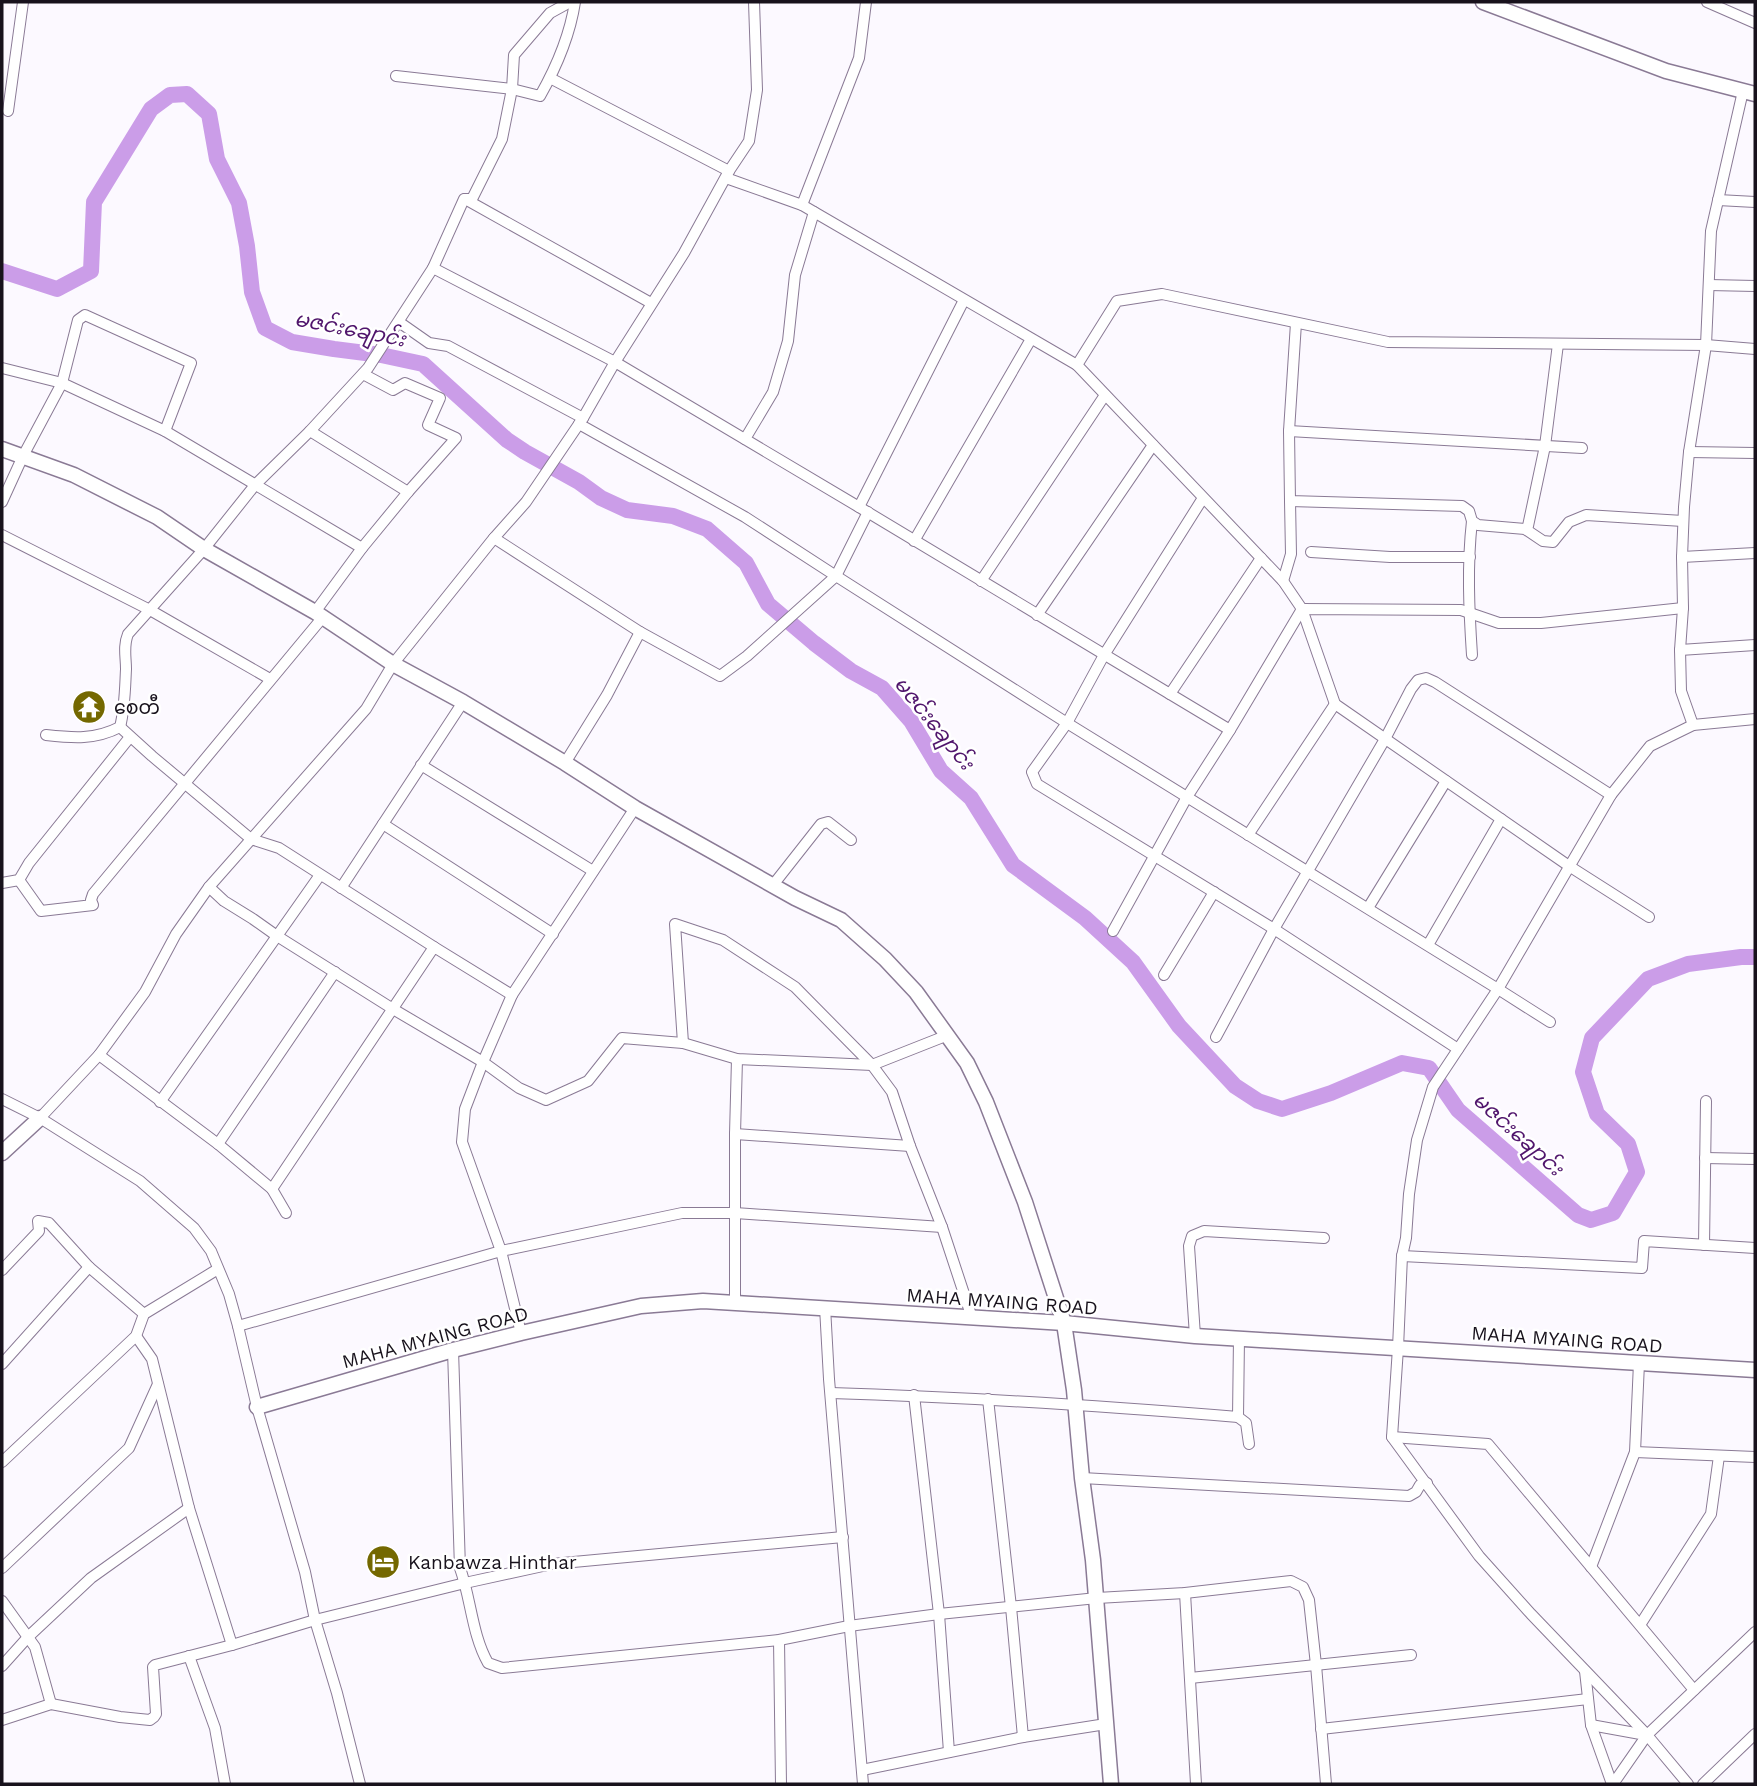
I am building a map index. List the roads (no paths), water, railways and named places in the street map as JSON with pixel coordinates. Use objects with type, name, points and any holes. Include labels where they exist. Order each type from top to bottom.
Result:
[{"type":"street","points":[[8,111],[23,2]]},
{"type":"street","points":[[464,199],[472,199],[502,139],[512,89],[513,55],[550,13],[570,2]]},
{"type":"street","points":[[396,76],[512,89],[540,96],[571,26],[575,2]]},
{"type":"street","points":[[2,1153],[40,1118],[99,1055],[145,992],[176,934],[209,887],[366,709],[393,664],[526,502],[581,421],[749,141],[757,90],[754,2]]},
{"type":"street","points":[[802,205],[859,58],[866,2]]},
{"type":"street","points":[[1483,2],[1666,71],[1749,93],[1711,230],[1706,345],[1689,452],[1683,521],[1680,650],[1681,691],[1693,725]]},
{"type":"street","points":[[1707,2],[1755,23]]},
{"type":"street","points":[[550,78],[728,175],[802,205],[1077,365],[1283,581],[1302,609],[1335,704],[1569,866],[1649,917]]},
{"type":"street","points":[[46,735],[88,738],[107,734],[120,727],[123,715],[125,639],[128,634],[204,549],[255,485],[366,371],[433,268],[464,199]]},
{"type":"street","points":[[464,199],[651,303]]},
{"type":"street","points":[[1718,200],[1755,202]]},
{"type":"street","points":[[745,439],[773,392],[788,341],[795,275],[814,212]]},
{"type":"street","points":[[433,268],[615,362],[1230,730]]},
{"type":"street","points":[[1709,285],[1755,286]]},
{"type":"street","points":[[1077,365],[1117,301],[1162,294],[1388,342],[1706,345],[1755,349]]},
{"type":"street","points":[[494,538],[639,632],[720,677],[836,576],[864,510],[964,300]]},
{"type":"street","points":[[2,502],[62,383],[78,320],[85,315],[191,363],[165,431]]},
{"type":"street","points":[[399,323],[429,343],[448,346],[745,517],[1068,723],[1550,1022]]},
{"type":"street","points":[[1283,581],[1291,554],[1289,431],[1296,323]]},
{"type":"street","points":[[915,541],[1031,339]]},
{"type":"street","points":[[1525,529],[1528,526],[1545,446],[1558,344]]},
{"type":"street","points":[[2,368],[62,383],[165,431],[362,548]]},
{"type":"street","points":[[19,880],[41,911],[93,905],[93,894],[270,679],[319,614],[362,548],[456,438],[428,425],[440,398],[405,383],[393,390],[366,371]]},
{"type":"street","points":[[981,581],[1105,395]]},
{"type":"street","points":[[310,431],[408,492]]},
{"type":"street","points":[[1289,431],[1582,448]]},
{"type":"street","points":[[1037,615],[1153,445]]},
{"type":"street","points":[[2,449],[74,475],[157,517],[204,549],[319,614],[393,664],[463,702],[635,808],[841,920],[885,959],[916,992],[967,1063],[986,1102],[1026,1202],[1064,1323],[1097,1598],[1111,1784]]},
{"type":"street","points":[[1689,452],[1755,453]]},
{"type":"street","points":[[1203,498],[1104,655],[1068,723],[1032,772],[1037,784],[1274,929],[1458,1050]]},
{"type":"street","points":[[1290,502],[1462,506],[1469,511],[1472,521],[1469,613],[1472,655]]},
{"type":"street","points":[[1472,521],[1478,525],[1525,529],[1543,541],[1553,542],[1569,522],[1586,515],[1683,521]]},
{"type":"street","points":[[2,535],[150,610],[270,679]]},
{"type":"street","points":[[1311,552],[1390,557],[1470,557]]},
{"type":"street","points":[[1682,557],[1755,553]]},
{"type":"street","points":[[1170,694],[1261,558]]},
{"type":"street","points":[[1302,609],[1461,610],[1499,623],[1541,623],[1683,608]]},
{"type":"street","points":[[1113,931],[1187,797],[1302,609]]},
{"type":"street","points":[[565,763],[607,695],[639,632]]},
{"type":"street","points":[[1680,650],[1755,645]]},
{"type":"street","points":[[1216,1037],[1274,929],[1418,680],[1426,678],[1435,682],[1611,795]]},
{"type":"street","points":[[341,888],[463,702]]},
{"type":"street","points":[[1248,835],[1335,704]]},
{"type":"street","points":[[1688,1784],[1647,1735],[1479,1556],[1392,1437],[1402,1256],[1417,1140],[1433,1087],[1498,989],[1611,795],[1650,746],[1693,725],[1755,719]]},
{"type":"street","points":[[120,727],[251,839],[279,848],[513,995]]},
{"type":"street","points":[[2,883],[19,880],[29,863],[130,737]]},
{"type":"street","points":[[421,765],[593,872]]},
{"type":"street","points":[[1368,908],[1446,781]]},
{"type":"street","points":[[521,1333],[500,1251],[462,1142],[465,1110],[513,995],[635,808]]},
{"type":"street","points":[[1428,945],[1501,819]]},
{"type":"street","points":[[774,885],[821,824],[828,822],[851,840]]},
{"type":"street","points":[[383,824],[552,934]]},
{"type":"street","points":[[160,1102],[320,875]]},
{"type":"street","points":[[209,887],[223,901],[277,936],[483,1062],[519,1088],[546,1100],[588,1081],[622,1038],[683,1043],[737,1059],[872,1065],[948,1035]]},
{"type":"street","points":[[1164,975],[1214,892]]},
{"type":"street","points":[[683,1043],[675,924],[723,940],[795,987],[872,1065],[892,1092],[972,1318]]},
{"type":"street","points":[[272,1189],[434,947]]},
{"type":"street","points":[[218,1144],[335,972]]},
{"type":"street","points":[[99,1055],[218,1144],[272,1189],[286,1213]]},
{"type":"street","points":[[735,1303],[737,1059]]},
{"type":"street","points":[[2,1100],[40,1118],[140,1181],[194,1228],[211,1251],[229,1294],[238,1326],[257,1407],[305,1572],[315,1620],[360,1784]]},
{"type":"street","points":[[1704,1245],[1706,1101]]},
{"type":"street","points":[[735,1134],[910,1146]]},
{"type":"street","points":[[1705,1158],[1755,1159]]},
{"type":"street","points":[[238,1326],[500,1251],[682,1213],[735,1213],[942,1227]]},
{"type":"street","points":[[2,1269],[39,1231],[38,1221],[49,1223],[89,1267],[144,1314]]},
{"type":"street","points":[[1195,1336],[1189,1245],[1192,1236],[1204,1231],[1324,1238]]},
{"type":"street","points":[[1402,1256],[1642,1268],[1644,1241],[1755,1248]]},
{"type":"street","points":[[2,1364],[89,1267]]},
{"type":"street","points":[[2,1462],[136,1336],[144,1314],[218,1269]]},
{"type":"street","name":"MAHA MYAING ROAD","points":[[257,1407],[521,1333],[641,1306],[703,1301],[1064,1323],[1195,1336],[1755,1370]]},
{"type":"street","points":[[825,1307],[863,1784]]},
{"type":"street","points":[[136,1336],[152,1359],[189,1508],[232,1645]]},
{"type":"street","points":[[1238,1417],[1239,1338]]},
{"type":"street","points":[[453,1350],[460,1568],[482,1652],[488,1663],[502,1668],[779,1640],[849,1626],[939,1614],[1291,1581],[1303,1587],[1309,1600],[1326,1784]]},
{"type":"street","points":[[1591,1567],[1635,1452],[1639,1363]]},
{"type":"street","points":[[2,1568],[129,1448],[158,1383]]},
{"type":"street","points":[[831,1393],[1075,1404],[1238,1417],[1246,1423],[1249,1444]]},
{"type":"street","points":[[915,1395],[939,1614],[949,1752]]},
{"type":"street","points":[[988,1399],[1023,1737]]},
{"type":"street","points":[[1392,1437],[1488,1444],[1694,1690]]},
{"type":"street","points":[[1635,1452],[1755,1457]]},
{"type":"street","points":[[1640,1625],[1711,1514],[1719,1456]]},
{"type":"street","points":[[1082,1478],[1409,1496],[1416,1492],[1420,1485],[1427,1483]]},
{"type":"street","points":[[2,1666],[28,1637],[91,1578],[189,1508]]},
{"type":"street","points":[[2,1720],[51,1704],[150,1720],[156,1714],[155,1665],[315,1620],[552,1564],[843,1537]]},
{"type":"street","points":[[1185,1593],[1196,1784]]},
{"type":"street","points":[[2,1601],[34,1647],[51,1704]]},
{"type":"street","points":[[1613,1784],[1647,1735],[1755,1632]]},
{"type":"street","points":[[779,1640],[781,1784]]},
{"type":"street","points":[[1190,1678],[1410,1655]]},
{"type":"street","points":[[189,1656],[215,1728],[225,1784]]},
{"type":"street","points":[[1585,1671],[1591,1725],[1613,1784]]},
{"type":"street","points":[[1321,1729],[1588,1699]]},
{"type":"street","points":[[862,1770],[1023,1737],[1106,1724]]},
{"type":"street","points":[[1591,1725],[1647,1735]]},
{"type":"street","points":[[1703,1784],[1754,1737]]},
{"type":"waterway","name":"မဇင်းချောင်း","points":[[2,271],[57,289],[91,271],[94,202],[151,109],[170,95],[187,94],[209,114],[217,159],[239,203],[252,292],[265,328],[292,342],[423,364],[507,440],[601,498],[627,510],[673,516],[707,529],[746,563],[768,604],[851,671],[882,688],[911,721],[941,771],[971,798],[1013,865],[1085,918],[1133,962],[1179,1026],[1235,1086],[1258,1101],[1282,1109],[1331,1093],[1402,1063],[1429,1068],[1458,1110],[1578,1215],[1591,1220],[1613,1213],[1637,1172],[1628,1144],[1597,1114],[1583,1072],[1592,1038],[1648,979],[1688,964],[1755,957]]},
{"type":"place","name":"စေတီ","points":[[89,707]]},
{"type":"place","name":"Kanbawza Hinthar","points":[[383,1562]]}]
